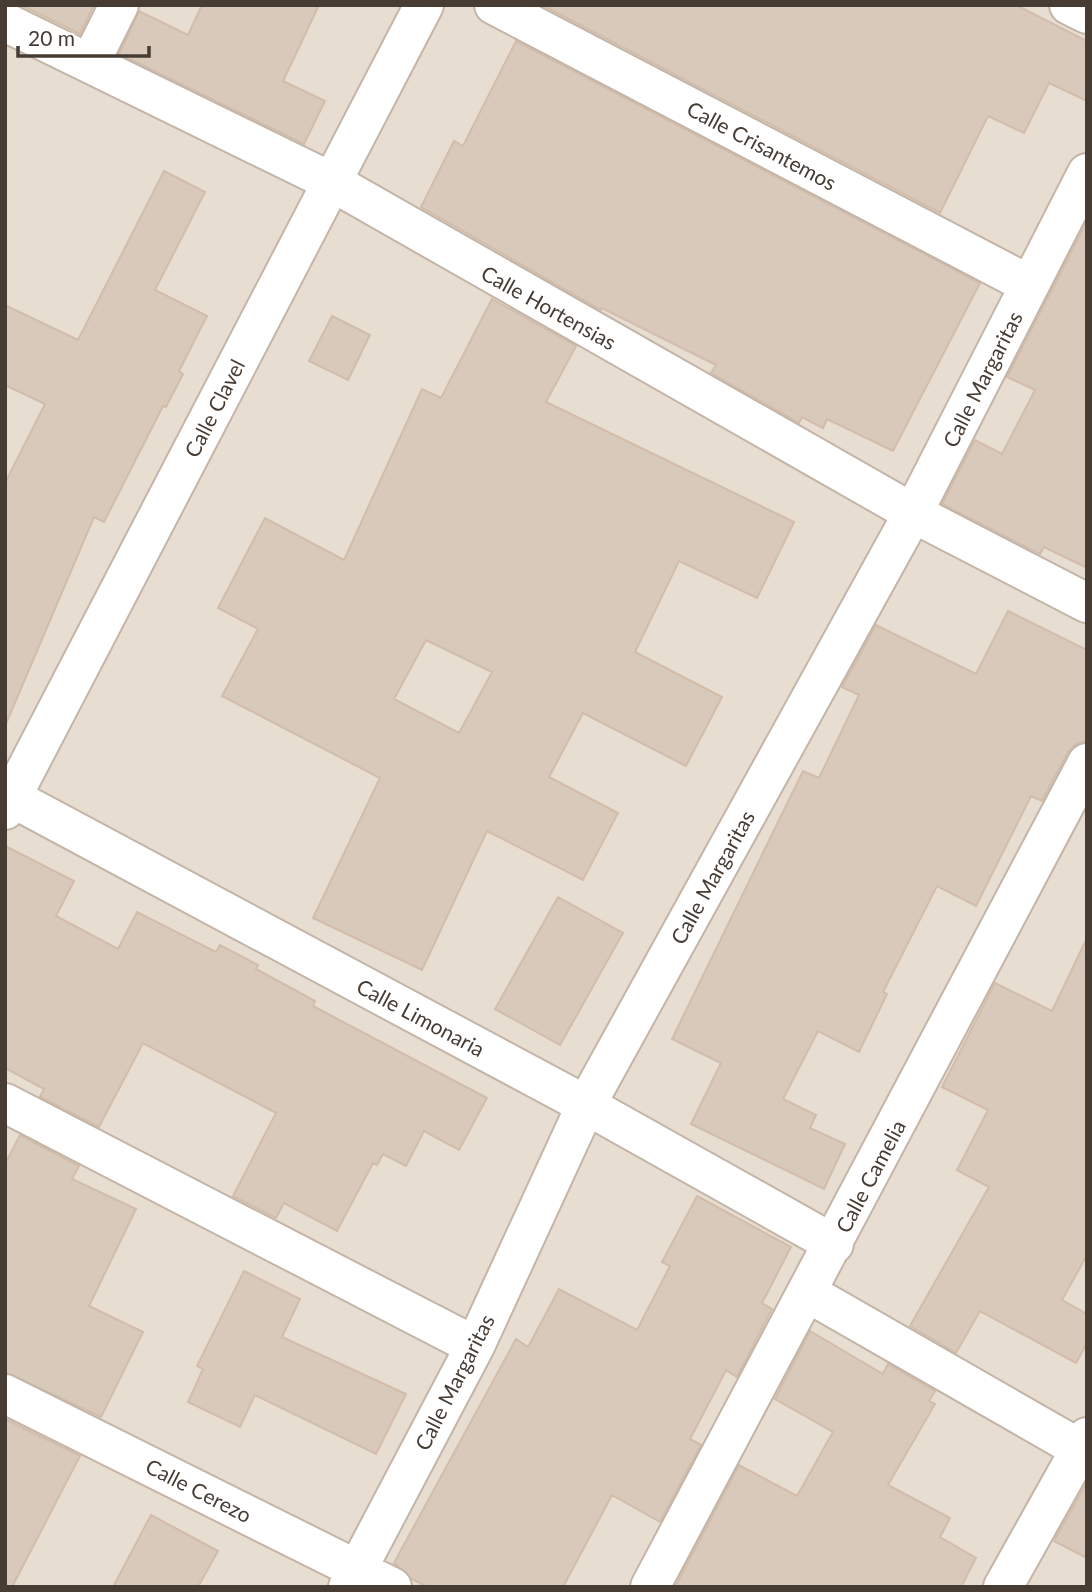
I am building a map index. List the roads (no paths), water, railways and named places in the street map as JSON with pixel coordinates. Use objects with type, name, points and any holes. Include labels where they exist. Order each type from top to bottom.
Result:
[{"type":"street","points":[[90,63],[119,5]]},
{"type":"street","name":"Calle Clavel","points":[[7,801],[424,5]]},
{"type":"street","name":"Calle Crisantemos","points":[[495,5],[1030,285]]},
{"type":"street","points":[[1069,5],[1087,14]]},
{"type":"street","name":"Calle Hortensias","points":[[5,22],[332,182],[913,513],[1087,603]]},
{"type":"street","name":"Calle Margaritas","points":[[352,1578],[475,1346],[586,1105],[913,513],[1087,173]]},
{"type":"street","name":"Calle Camelia","points":[[650,1587],[1087,763]]},
{"type":"street","name":"Calle Limonaria","points":[[7,801],[586,1105],[834,1244]]},
{"type":"street","points":[[5,1103],[475,1346]]},
{"type":"street","points":[[808,1293],[1083,1443],[1003,1587]]},
{"type":"street","name":"Calle Cerezo","points":[[5,1394],[352,1578],[392,1587]]}]
